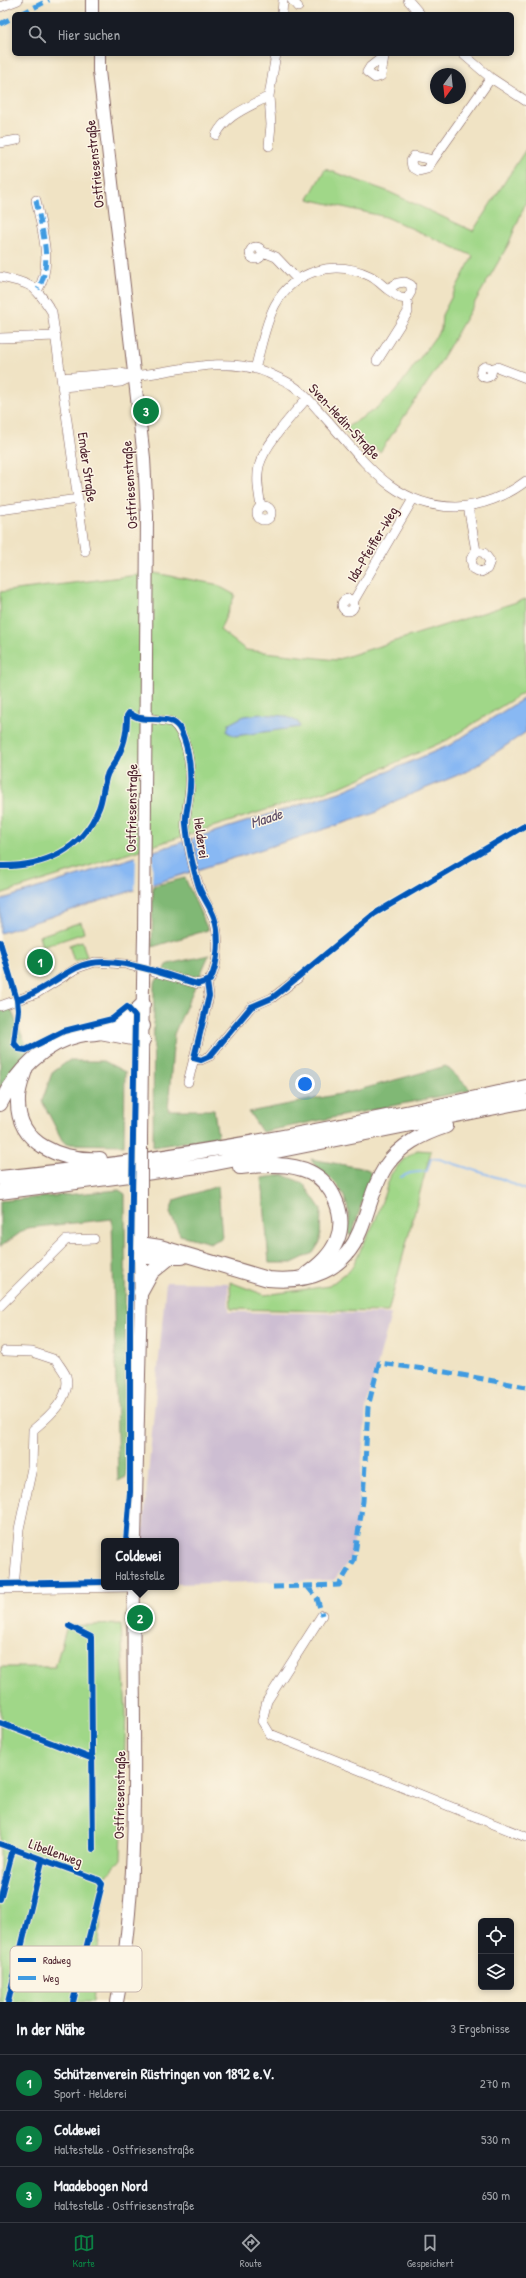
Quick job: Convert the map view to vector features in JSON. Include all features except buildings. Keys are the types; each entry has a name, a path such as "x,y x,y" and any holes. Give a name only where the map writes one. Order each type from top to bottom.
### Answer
{"highway":[{"path":"119,1026 143,1004"},
{"path":"0,1104 14,1079 52,1045 80,1035 100,1032 119,1026 143,1026"},
{"path":"100,1032 143,1040"},
{"path":"26,1067 19,1089 19,1111 28,1133 43,1148 53,1153 75,1158 99,1159 160,1151 178,1155"},
{"path":"0,1178 178,1155 439,1106 526,1087"},
{"path":"0,1192 206,1165 526,1101"},
{"path":"141,1251 160,1247 268,1279 281,1280 312,1278 326,1271 347,1254 360,1231 376,1185 394,1155 414,1139 430,1131 471,1120 487,1110"},
{"path":"206,1165 220,1168 269,1164 294,1167 310,1172 329,1190 336,1202 340,1214 338,1240 326,1258 301,1278"},
{"path":"141,1251 169,1258 190,1256"},
{"path":"141,1292 152,1272 169,1258"}],"main road":[{"name":"Ostfriesenstraße","path":"98,56 144,458 147,516 141,1292 135,1538"},
{"name":"Ostfriesenstraße","path":"125,1946 130,1913 133,1859 134,1590"},
{"name":"Ostfriesenstraße","path":"117,2002 118,1992"}],"street":[{"path":"0,2 4,0"},
{"path":"0,7 18,0"},
{"path":"282,12 283,0"},
{"path":"408,0 418,12"},
{"path":"269,146 271,119 269,96 276,56"},
{"path":"465,56 491,78 526,101"},
{"path":"433,160 491,78"},
{"path":"216,136 222,124 234,114 269,96"},
{"path":"0,143 17,140"},
{"path":"0,277 26,282 38,289 44,279 47,266 36,200"},
{"path":"261,251 276,257 297,279"},
{"path":"255,369 276,304 297,279 315,271 336,268 354,270 371,277 400,298 407,299"},
{"path":"377,361 408,312 407,299 411,292 411,285 405,282 398,283 387,289"},
{"name":"Emder Straße","path":"38,289 52,312 85,551"},
{"path":"0,338 56,336"},
{"name":"Sven-Hedin-Straße","path":"134,376 222,364 255,369 292,385 307,398 378,477 399,492 413,499 429,504 468,506 502,496 526,481"},
{"path":"490,369 497,367 526,378"},
{"path":"62,383 120,374 134,376"},
{"path":"261,507 257,484 259,466 276,435 307,398"},
{"path":"0,510 78,499"},
{"name":"Ida-Pfeiffer-Weg","path":"353,602 413,499"},
{"path":"468,506 476,551"},
{"name":"Helderei","path":"146,718 172,722 181,731 190,784 186,814 187,832 196,879 214,917 217,934 213,975 207,982 209,996 188,1082"},
{"path":"0,1006 38,993 77,968 95,962 125,964 198,984 207,982"},
{"path":"194,1058 201,1060 210,1056 251,1007 272,998 298,978"},
{"path":"0,1306 66,1240 94,1239"},
{"path":"5,1351 32,1352 56,1360 66,1377 64,1395 51,1415 33,1430 32,1468 19,1529 14,1588"},
{"path":"0,1589 101,1587"},
{"path":"322,1615 267,1701 262,1721 270,1734 526,1837"}],"shaded area":[{"path":"166,1282 228,1283 229,1312 391,1314 366,1408 357,1524 351,1558 334,1580 179,1584 179,1538 142,1538"}],"green space":[{"path":"526,149 526,202 508,245 434,373 380,452 373,447 366,455 344,429 374,410 395,392 441,329 442,315 473,256 386,217 308,199 325,169 387,191 473,231"},
{"path":"154,573 215,584 235,595 220,630 246,650 336,660 526,599 526,691 447,740 342,786 0,894 0,592"},
{"path":"185,878 208,930 152,947 153,886"},
{"path":"81,922 84,933 42,947 39,936"},
{"path":"82,941 87,957 74,961 69,945"},
{"path":"209,955 174,1034 168,1110 214,1110 218,1137 153,1147 154,984 168,964"},
{"path":"10,1007 29,1052 14,1068 0,1089 0,1010"},
{"path":"68,1061 104,1061 125,1072 124,1145 66,1144 62,1140 42,1101 52,1073"},
{"path":"446,1066 471,1090 262,1132 249,1112 355,1091"},
{"path":"417,1150 431,1151 388,1312 231,1309 230,1282 265,1295 329,1286 351,1269 376,1219 391,1174 403,1160"},
{"path":"311,1159 367,1169 371,1174 352,1235 348,1234 349,1219 347,1204 341,1190 331,1179 317,1168"},
{"path":"283,1175 303,1183 321,1209 320,1242 313,1253 292,1263 269,1263 262,1178"},
{"path":"218,1186 222,1238 211,1243 180,1235 170,1213 174,1200"},
{"path":"119,1190 125,1194 126,1477 118,1481 112,1219 27,1228 0,1247 0,1201"},
{"path":"121,1624 126,1713 121,1859 105,1878 98,1946 10,1946 10,1992 94,1992 93,2002 0,2002 0,1667 55,1667 67,1626"}],"water":[{"name":"Maade","path":"526,697 526,732 470,770 395,801 375,813 0,933 0,900 340,792 450,745"},
{"path":"261,714 285,716 298,722 300,727 235,736 227,732 229,724 244,716"}],"pier":[{"path":"153,849 152,886 135,892 136,855"}],"waterway":[{"path":"401,1177 410,1173 427,1171 431,1158 439,1159 502,1179 526,1190"}],"marked path":[{"path":"25,12 49,0"},
{"path":"0,24 12,18"},
{"path":"36,200 46,257 43,279 38,289"},
{"path":"273,1587 339,1585 354,1560 363,1501 368,1407 379,1363 440,1371 526,1387"},
{"path":"307,1586 317,1598 322,1615"}],"cycle path":[{"path":"0,866 16,866 46,859 59,854 72,846 82,835 92,823 99,808 108,773 121,751 126,734 127,716 129,713 139,718 169,721 178,726 184,738 190,764 190,789 186,814 189,848 199,887 211,909 216,924 218,948 217,957 210,980 198,984 137,966 121,963 90,963 76,968 40,990 17,1000"},
{"path":"207,982 209,996 194,1058 201,1060 210,1056 251,1007 272,998 374,914 526,825"},
{"path":"0,942 17,1000 18,1010 14,1043 19,1049 26,1050 64,1031 112,1019 127,1007 135,1016 130,1316 130,1492 126,1538"},
{"path":"0,1584 101,1582"},
{"path":"69,1626 91,1637 93,1849"},
{"path":"0,1723 93,1759"},
{"name":"Libellenweg","path":"0,1844 99,1880 102,1884 87,1946"},
{"path":"0,1899 13,1849"},
{"name":"Libellenweg","path":"22,1946 42,1861"},
{"name":"Libellenweg","path":"8,2002 10,1992"},
{"name":"Libellenweg","path":"73,2002 75,1992"}],"place":[{"name":"Maadebogen Nord","path":"146,411"},
{"name":"Schützenverein Rüstringen von 1892 e.V.","path":"40,962"},
{"name":"Coldewei","path":"140,1618"}]}
